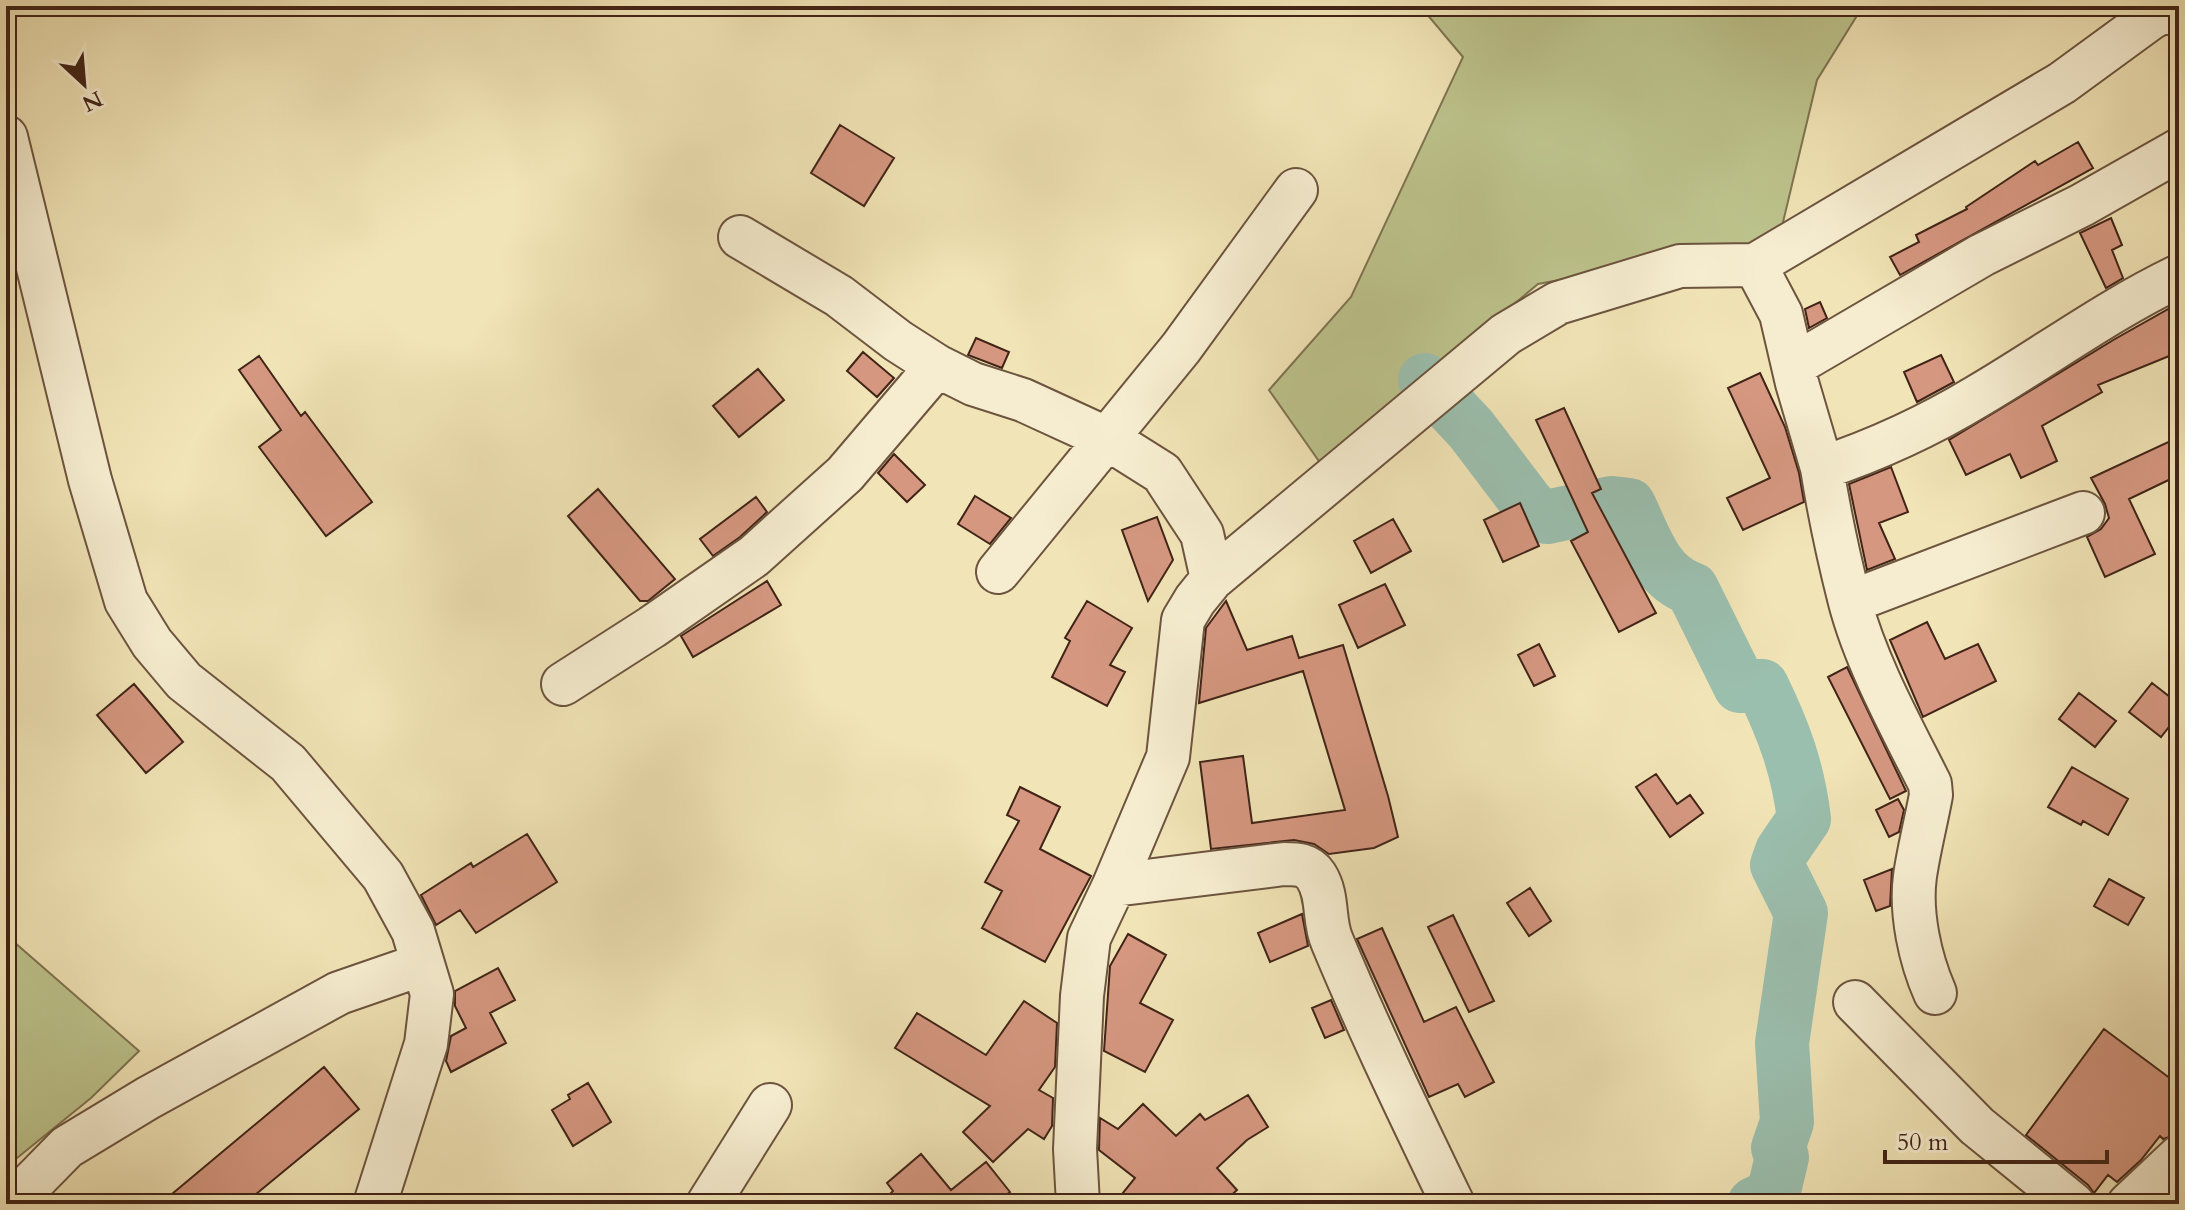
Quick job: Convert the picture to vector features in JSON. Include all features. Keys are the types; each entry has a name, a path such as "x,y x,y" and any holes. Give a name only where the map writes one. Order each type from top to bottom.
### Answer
{"street":[{"path":"1078,1204 1075,1149 1089,938 1168,757 1183,620 1212,579 1506,334 1558,303 1680,266 1755,265 2062,83 2151,18 2162,12 2179,14"},
{"path":"6,137 90,480 126,601 152,643 184,681 288,763 383,876 413,931 432,994 426,1044 375,1204"},
{"path":"1794,365 1982,255 2082,205 2179,150"},
{"path":"998,572 1181,348 1296,190"},
{"path":"740,237 839,296 937,366 973,384 1023,400 1108,439 1162,473 1202,534 1212,579"},
{"path":"1755,265 1781,314 1822,468 1850,602 1895,715 1930,784 1931,795 1914,879 1915,912 1926,973 1935,993"},
{"path":"1822,468 1880,446 1977,397 2092,322 2179,276"},
{"path":"563,684 754,556 845,474 937,366"},
{"path":"1850,602 2083,513"},
{"path":"1114,885 1284,864 1300,864 1309,869 1317,878 1327,909 1330,936 1384,1060 1453,1204"},
{"path":"11,1204 67,1147 148,1098 339,993 423,964"},
{"path":"1855,1002 1977,1126 2073,1204"},
{"path":"708,1204 770,1105"},
{"path":"2129,1204 2179,1157"}],"green space":[{"path":"1420,6 1863,6 1817,80 1779,239 1538,284 1321,464 1269,390 1351,297 1463,57"},
{"path":"6,935 139,1051 91,1098 6,1167"}],"building":[{"path":"840,125 894,158 864,206 811,173"},
{"path":"2078,142 2093,168 1900,275 1890,257 1919,242 1916,235 1967,209 2035,161 2038,165"},
{"path":"2111,218 2122,245 2112,250 2123,278 2106,288 2080,233"},
{"path":"1820,302 1827,318 1809,328 1805,309"},
{"path":"2179,303 2179,352 2098,385 2102,392 2042,426 2057,461 2021,478 2010,454 1966,475 1949,440"},
{"path":"976,338 1009,352 1002,368 968,355"},
{"path":"863,352 894,378 877,397 847,371"},
{"path":"1941,355 1954,382 1917,402 1904,372"},
{"path":"259,356 301,416 305,412 372,502 326,536 259,447 281,430 239,370"},
{"path":"758,369 784,400 739,437 713,406"},
{"path":"1760,373 1785,427 1804,502 1743,530 1727,498 1770,478 1728,388"},
{"path":"1564,408 1601,489 1592,493 1656,613 1619,632 1571,541 1588,532 1536,420"},
{"path":"2179,437 2179,475 2129,499 2155,554 2105,577 2087,537 2101,529 2109,518 2091,478"},
{"path":"894,454 925,485 907,502 878,473"},
{"path":"1891,467 1908,512 1879,523 1895,559 1867,570 1849,484"},
{"path":"598,489 675,579 648,601 640,601 568,516"},
{"path":"975,496 1011,518 990,544 958,524"},
{"path":"756,497 767,512 713,556 700,539"},
{"path":"1520,503 1539,546 1503,562 1484,520"},
{"path":"1157,517 1173,560 1148,601 1122,530"},
{"path":"1393,519 1411,551 1371,573 1354,541"},
{"path":"767,581 781,605 693,657 681,636"},
{"path":"1385,584 1405,625 1358,648 1339,605"},
{"path":"1087,601 1132,628 1110,665 1125,672 1107,706 1052,677 1070,641 1065,638"},
{"path":"1226,601 1247,650 1292,636 1299,658 1343,645 1398,837 1374,848 1329,854 1314,844 1294,840 1211,849 1200,762 1243,756 1252,823 1345,810 1303,671 1199,703 1206,628"},
{"path":"1927,622 1945,659 1978,644 1996,681 1923,717 1890,640"},
{"path":"1539,644 1555,676 1534,686 1518,655"},
{"path":"1847,667 1906,791 1890,799 1828,677"},
{"path":"2152,683 2179,704 2179,714 2161,737 2129,712"},
{"path":"134,684 183,742 146,773 97,715"},
{"path":"2079,693 2116,721 2095,747 2059,719"},
{"path":"2072,767 2128,799 2108,835 2048,807"},
{"path":"1656,774 1677,804 1690,795 1703,813 1670,837 1636,787"},
{"path":"1020,787 1060,807 1040,849 1091,876 1045,962 982,928 1002,891 985,882 1019,821 1007,815"},
{"path":"1898,799 1904,810 1899,832 1889,837 1876,810"},
{"path":"527,834 557,882 476,933 460,910 436,925 421,895 471,863 473,867"},
{"path":"1892,869 1890,906 1876,911 1864,880"},
{"path":"2109,879 2144,898 2128,925 2094,906"},
{"path":"1530,888 1551,921 1529,936 1507,903"},
{"path":"1302,914 1308,946 1270,962 1258,933"},
{"path":"1453,915 1494,1001 1469,1012 1428,927"},
{"path":"1382,928 1424,1022 1456,1007 1494,1082 1465,1097 1458,1084 1429,1097 1357,939"},
{"path":"1128,934 1166,955 1140,1003 1173,1020 1145,1072 1104,1051 1110,966"},
{"path":"498,968 515,1000 490,1013 506,1043 451,1072 446,1061 451,1036 466,1028 455,1006 455,991"},
{"path":"1331,1000 1344,1030 1325,1038 1312,1008"},
{"path":"1024,1001 1057,1023 1055,1067 1039,1090 1053,1098 1052,1126 1044,1139 1028,1129 993,1162 963,1132 990,1106 895,1048 917,1013 986,1055"},
{"path":"2104,1029 2179,1085 2179,1134 2163,1139 2160,1136 2141,1160 2117,1182 2108,1175 2094,1193 2026,1135"},
{"path":"324,1067 359,1109 244,1204 160,1204"},
{"path":"588,1083 611,1122 573,1146 552,1110 570,1099 568,1095"},
{"path":"1248,1095 1268,1127 1247,1140 1217,1168 1237,1190 1222,1204 1114,1204 1135,1178 1099,1150 1100,1118 1118,1129 1143,1104 1176,1136 1200,1114 1205,1120"},
{"path":"921,1154 951,1190 986,1162 1010,1192 995,1204 880,1204 893,1191 887,1183"}],"waterway":[{"path":"1425,380 1471,429 1531,508 1547,517 1612,503 1629,505 1660,565 1679,583 1692,589 1740,686 1762,686 1783,735 1794,767 1804,819 1782,851 1777,865 1801,913 1782,1043 1787,1122 1778,1148 1782,1157 1773,1195 1754,1204"}]}
